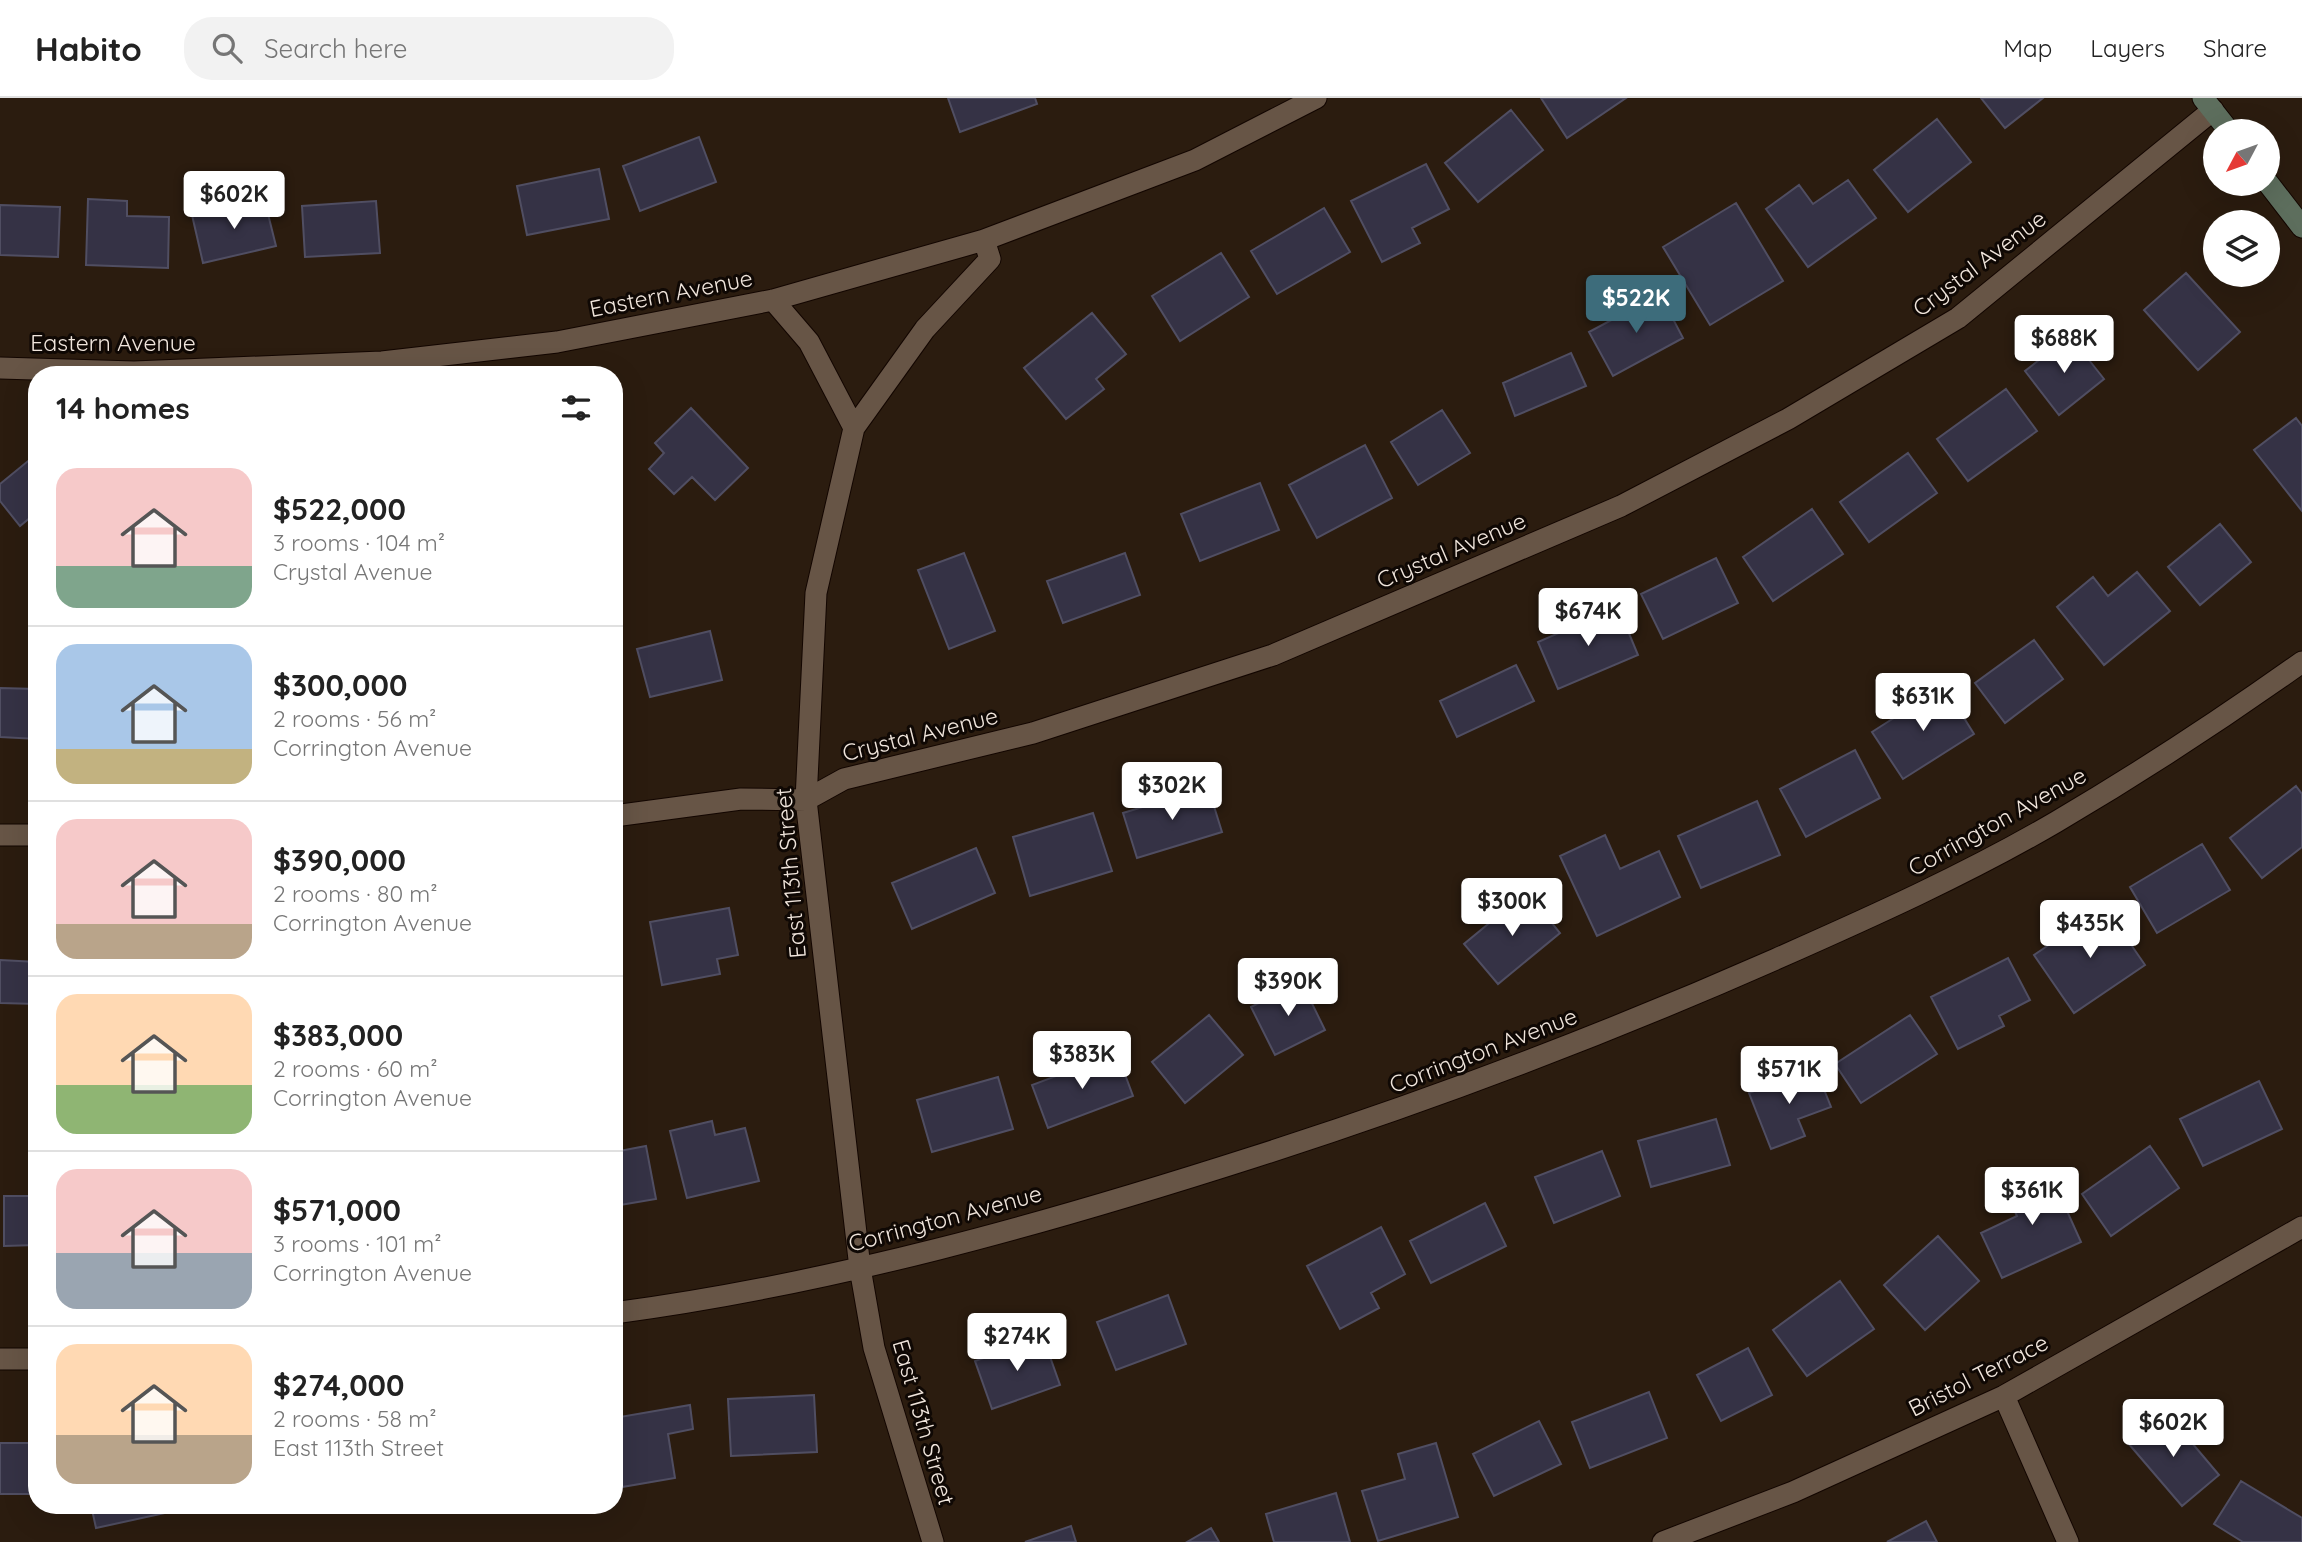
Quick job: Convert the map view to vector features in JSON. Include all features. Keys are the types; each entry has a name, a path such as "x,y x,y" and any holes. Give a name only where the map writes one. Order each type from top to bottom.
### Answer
{"main road":[{"path":"2208,104 2220,119"},
{"path":"2278,196 2302,227"}],"street":[{"name":"Eastern Avenue","path":"283,366 382,362 557,342 773,300 984,240 1195,160 1316,98"},
{"name":"Crystal Avenue","path":"623,815 741,799 806,800 845,779 1033,733 1273,654 1621,506 1788,419 1958,318 2208,104"},
{"name":"East 113th Street","path":"933,1542 874,1348 860,1268 806,800 816,593 854,428 925,329 990,259 984,240"},
{"path":"773,300 809,342 854,428"},
{"name":"Eastern Avenue","path":"0,368 28,369"},
{"name":"Corrington Avenue","path":"623,1312 702,1301 860,1268 1129,1197 1339,1130 1648,1015 1889,909 2053,824 2209,728 2302,662"},
{"path":"0,835 28,835"},
{"name":"Bristol Terrace","path":"1663,1542 1793,1492 2004,1396 2302,1227"},
{"path":"0,1359 28,1359"},
{"path":"2004,1396 2068,1542"}],"building":[{"path":"948,98 1035,98 1037,104 960,132"},
{"path":"1541,98 1626,98 1567,138"},
{"path":"1981,98 2043,98 2005,128"},
{"path":"1511,110 1543,150 1478,202 1445,163"},
{"path":"1937,119 1971,162 1908,212 1874,170"},
{"path":"699,137 716,182 640,211 623,166"},
{"path":"1426,164 1449,209 1412,228 1420,243 1382,262 1351,201"},
{"path":"599,169 609,219 527,235 517,186"},
{"path":"1848,180 1876,218 1808,267 1766,209 1799,185 1813,204"},
{"path":"264,198 276,246 203,263 192,215"},
{"path":"88,199 127,201 127,216 169,217 168,268 86,265"},
{"path":"376,201 380,253 305,257 302,206"},
{"path":"1736,203 1783,281 1710,325 1663,247"},
{"path":"0,205 60,207 58,257 0,255"},
{"path":"1324,208 1350,252 1277,294 1251,251"},
{"path":"1221,253 1249,297 1180,341 1152,296"},
{"path":"2186,273 2240,332 2198,370 2144,310"},
{"path":"1660,294 1683,338 1613,376 1589,332"},
{"path":"1092,313 1126,354 1096,379 1104,389 1066,419 1024,368"},
{"path":"2070,336 2104,379 2059,415 2025,371"},
{"path":"1571,353 1586,386 1515,416 1503,383"},
{"path":"2006,389 2037,431 1968,481 1937,439"},
{"path":"691,408 748,468 715,500 692,477 674,494 649,469 664,453 655,443"},
{"path":"1442,410 1470,453 1418,485 1391,442"},
{"path":"2296,418 2302,426 2302,511 2254,450"},
{"path":"1365,445 1392,498 1317,538 1289,485"},
{"path":"1908,453 1937,493 1869,542 1840,502"},
{"path":"28,461 28,519 20,526 0,501 0,484"},
{"path":"1260,483 1279,530 1200,561 1181,514"},
{"path":"1812,509 1843,554 1773,601 1743,557"},
{"path":"2220,524 2251,562 2200,605 2168,567"},
{"path":"964,553 995,631 949,649 918,570"},
{"path":"1125,553 1140,595 1063,623 1047,581"},
{"path":"1716,558 1738,603 1663,639 1641,594"},
{"path":"2137,572 2170,611 2104,665 2057,607 2093,577 2108,596"},
{"path":"1618,607 1638,655 1558,689 1538,642"},
{"path":"710,631 722,680 650,697 637,649"},
{"path":"2034,640 2063,679 2005,723 1975,683"},
{"path":"1516,665 1534,701 1457,737 1440,701"},
{"path":"1944,686 1974,734 1903,779 1872,732"},
{"path":"0,688 28,689 28,739 0,737"},
{"path":"1855,750 1880,798 1806,837 1780,789"},
{"path":"2296,786 2302,794 2302,847 2262,878 2230,838"},
{"path":"1208,787 1222,832 1137,858 1123,813"},
{"path":"1757,801 1780,855 1701,888 1678,836"},
{"path":"1093,813 1112,871 1030,896 1013,837"},
{"path":"1605,835 1620,869 1659,851 1680,897 1597,936 1560,856"},
{"path":"2202,844 2230,890 2157,933 2130,887"},
{"path":"976,848 995,893 912,929 892,883"},
{"path":"1527,892 1560,933 1498,984 1464,944"},
{"path":"2105,907 2145,965 2074,1013 2034,955"},
{"path":"729,908 738,955 717,959 720,974 662,985 650,922"},
{"path":"2008,958 2030,1000 1999,1016 2004,1026 1958,1049 1931,997"},
{"path":"0,960 28,962 28,1004 0,1003"},
{"path":"1301,981 1325,1030 1275,1055 1251,1007"},
{"path":"1209,1015 1243,1055 1185,1103 1152,1062"},
{"path":"1910,1015 1937,1054 1861,1103 1835,1064"},
{"path":"1117,1053 1133,1096 1048,1128 1032,1085"},
{"path":"1815,1067 1831,1107 1798,1119 1805,1136 1771,1149 1749,1093"},
{"path":"998,1077 1013,1129 932,1152 917,1100"},
{"path":"2259,1081 2282,1129 2203,1166 2180,1119"},
{"path":"1716,1119 1730,1165 1651,1187 1638,1141"},
{"path":"712,1121 715,1135 745,1128 759,1181 687,1198 670,1131"},
{"path":"646,1146 656,1199 623,1204 623,1150"},
{"path":"2150,1146 2179,1188 2111,1236 2082,1194"},
{"path":"1602,1151 1620,1196 1554,1223 1535,1177"},
{"path":"2049,1171 2081,1242 2002,1278 1981,1233 2017,1216 2006,1191"},
{"path":"4,1196 28,1196 28,1245 4,1246"},
{"path":"1485,1203 1506,1246 1431,1283 1410,1241"},
{"path":"1381,1227 1405,1274 1371,1293 1379,1308 1340,1329 1307,1266"},
{"path":"1938,1236 1979,1281 1925,1330 1884,1285"},
{"path":"1840,1281 1874,1329 1807,1376 1773,1330"},
{"path":"1168,1295 1186,1344 1116,1370 1097,1322"},
{"path":"1043,1337 1060,1385 992,1409 975,1361"},
{"path":"1748,1348 1772,1395 1721,1421 1697,1375"},
{"path":"1649,1392 1667,1438 1590,1468 1572,1422"},
{"path":"814,1395 817,1452 731,1456 728,1399"},
{"path":"690,1405 693,1429 668,1434 675,1478 623,1487 623,1416"},
{"path":"2165,1411 2219,1475 2182,1506 2128,1443"},
{"path":"1539,1421 1561,1464 1494,1496 1473,1454"},
{"path":"0,1443 28,1443 28,1494 0,1494"},
{"path":"1436,1443 1458,1517 1378,1541 1362,1491 1405,1479 1398,1454"},
{"path":"2241,1481 2302,1518 2302,1542 2243,1542 2214,1524"},
{"path":"1336,1493 1350,1542 1274,1542 1266,1514"},
{"path":"93,1514 160,1514 96,1528"},
{"path":"1926,1521 1937,1542 1887,1542"},
{"path":"1071,1526 1076,1542 1025,1542"},
{"path":"1211,1528 1219,1542 1187,1542"}]}
